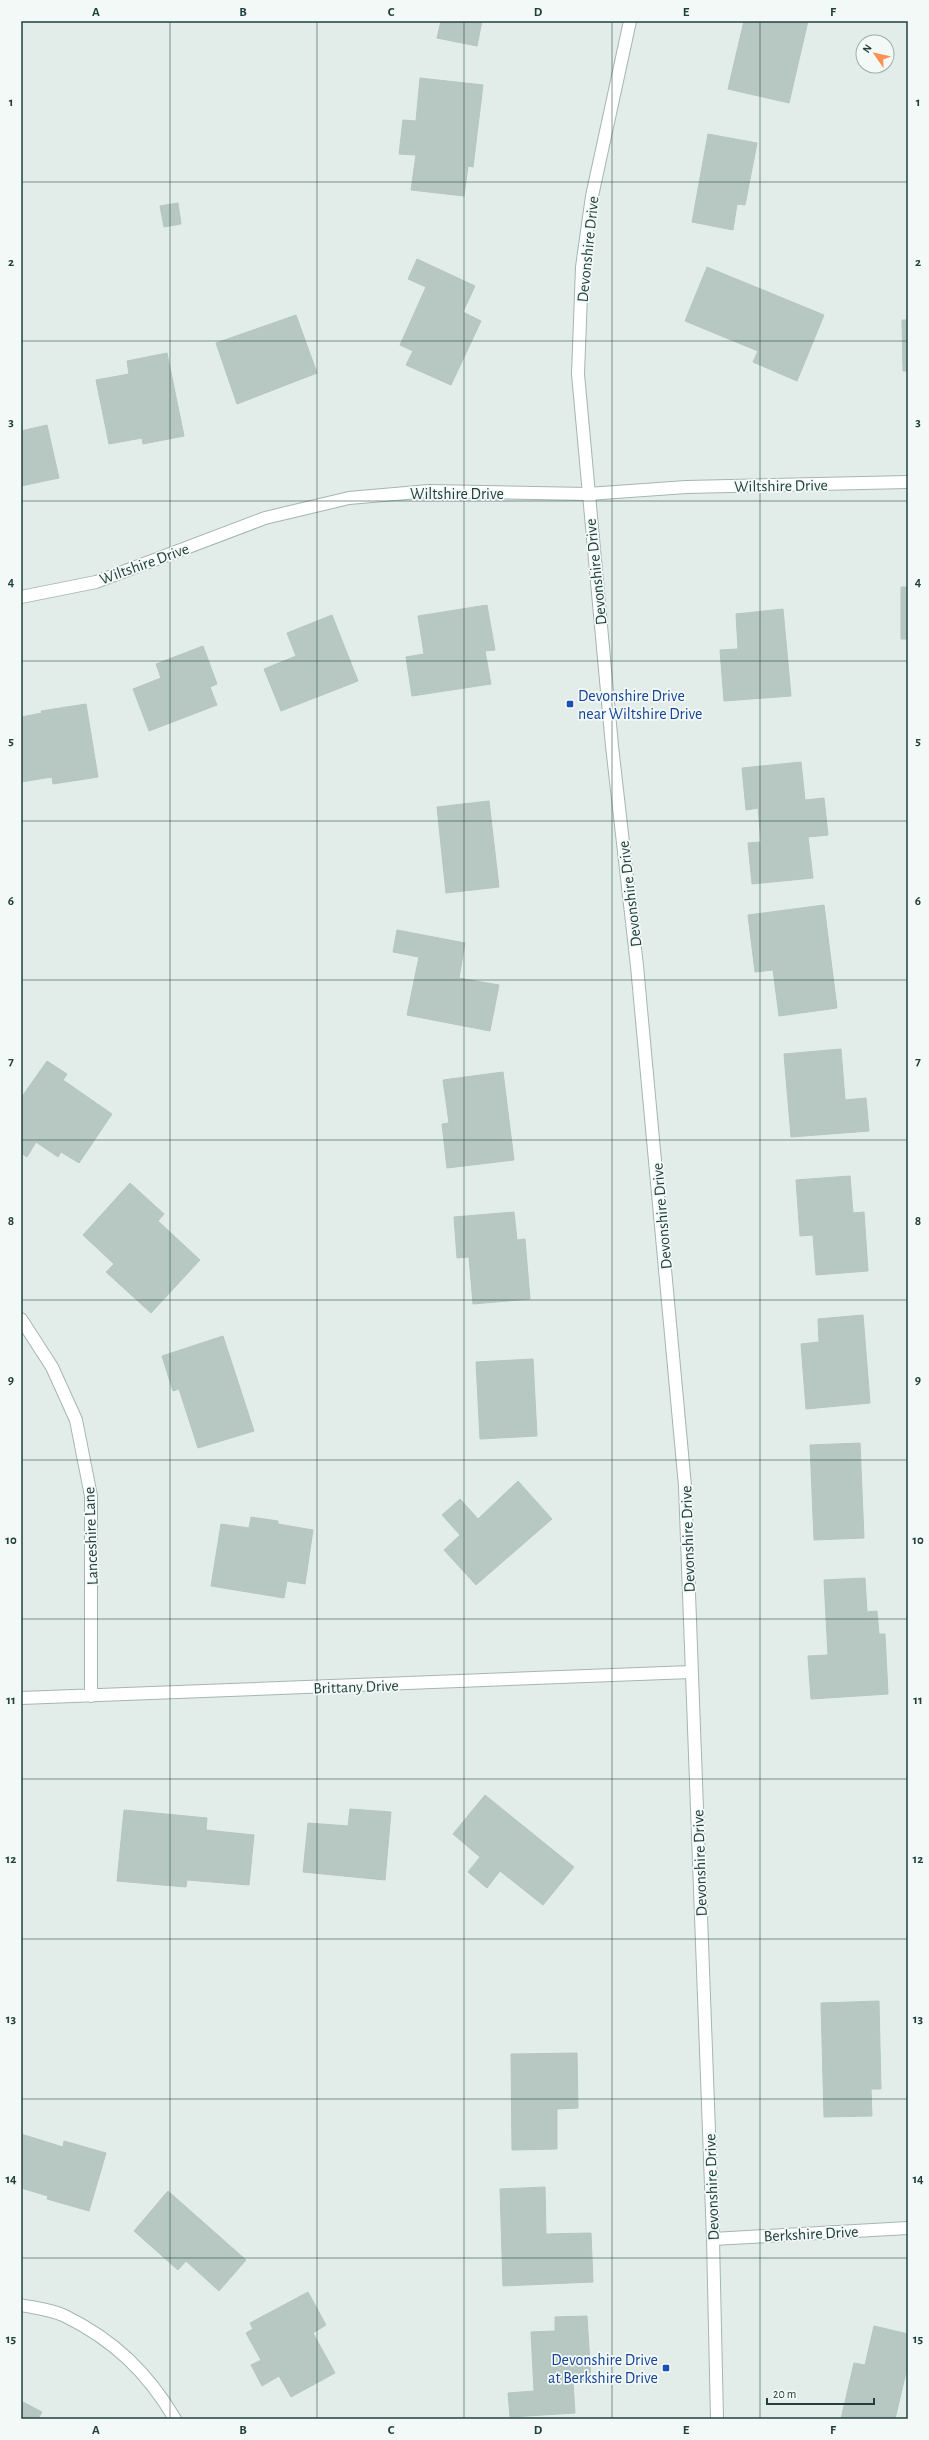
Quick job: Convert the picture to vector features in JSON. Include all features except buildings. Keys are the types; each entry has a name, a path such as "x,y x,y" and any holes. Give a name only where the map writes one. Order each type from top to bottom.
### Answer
{"street":[{"name":"Devonshire Drive","path":"630,21 592,196 582,267 578,374 612,746 637,966 685,1486 713,2238 718,2419"},
{"name":"Wiltshire Drive","path":"21,597 96,582 265,518 349,498 429,491 588,494 686,487 908,482"},
{"name":"Lanceshire Lane","path":"21,1319 52,1367 76,1420 91,1496 91,1696"},
{"name":"Brittany Drive","path":"21,1698 691,1672"},
{"name":"Berkshire Drive","path":"713,2238 908,2228"},
{"path":"21,2305 64,2316 117,2347 159,2391 175,2419"}],"place":[{"name":"Devonshire Drive near Wiltshire Drive","path":"570,704"},
{"name":"Devonshire Drive at Berkshire Drive","path":"666,2368"}]}
